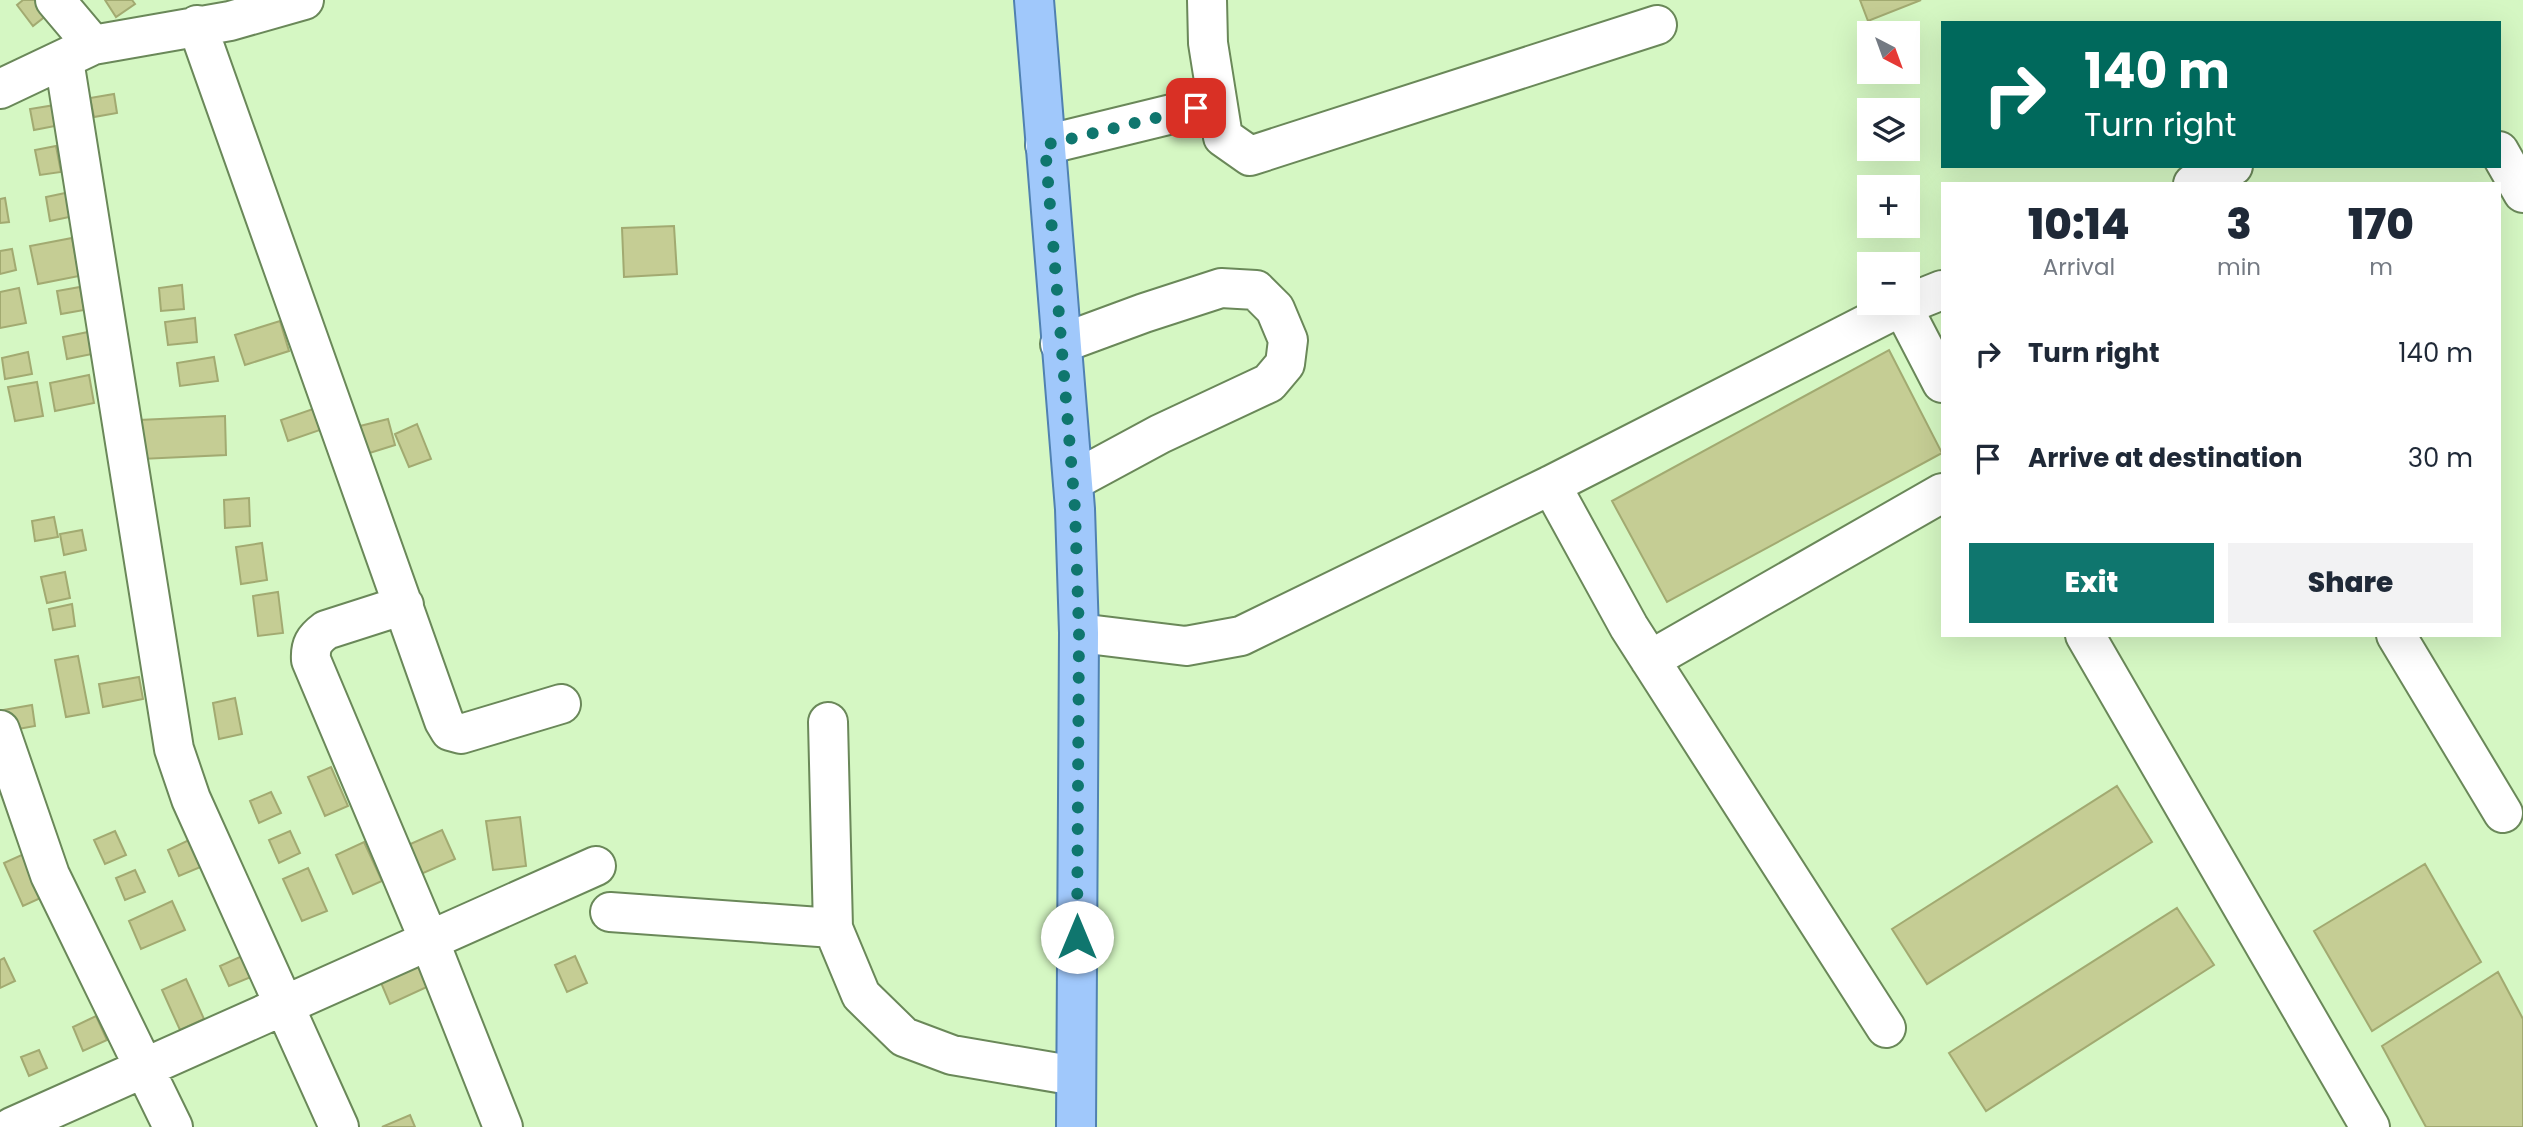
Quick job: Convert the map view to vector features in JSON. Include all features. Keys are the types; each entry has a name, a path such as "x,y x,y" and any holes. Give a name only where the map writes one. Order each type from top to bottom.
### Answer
{"main road":[{"path":"1034,0 1073,481 1079,633 1076,1127"}],"street":[{"path":"55,0 78,53 174,749 191,799 339,1127"},
{"path":"0,89 78,53 213,15 304,0"},
{"path":"1206,0 1208,43 1223,137 1250,156 1657,25"},
{"path":"213,15 444,721 450,731 461,734 561,704"},
{"path":"1045,145 1217,103"},
{"path":"2501,154 2523,193"},
{"path":"2197,182 2229,168"},
{"path":"1060,344 1221,288 1256,290 1275,309 1288,340 1285,364 1269,383 1160,434 1073,481"},
{"path":"1920,299 1941,290"},
{"path":"1079,633 1186,646 1241,636 1551,485 1884,315"},
{"path":"1907,315 1941,381"},
{"path":"1551,485 1650,660 1886,1028"},
{"path":"1650,660 1941,494"},
{"path":"404,605 326,629 310,648 311,660 429,940 503,1127"},
{"path":"2086,637 2370,1127"},
{"path":"2397,637 2503,813"},
{"path":"828,722 833,928 861,995 904,1037 952,1055 1076,1076"},
{"path":"0,730 50,875 173,1127"},
{"path":"12,1127 596,866"},
{"path":"610,912 833,928"},
{"path":"0,1121 3,1127"}],"building":[{"path":"23,0 43,0 52,11 33,26 17,5"},
{"path":"105,0 132,0 135,4 116,17"},
{"path":"1860,0 1921,0 1868,21"},
{"path":"114,94 117,113 94,117 90,98"},
{"path":"55,105 60,125 34,130 30,109"},
{"path":"56,146 61,172 40,175 35,150"},
{"path":"70,192 74,216 50,221 46,197"},
{"path":"5,198 9,222 0,223 0,199"},
{"path":"674,226 677,274 624,277 622,228"},
{"path":"72,238 79,276 38,284 30,246"},
{"path":"12,249 16,270 0,274 0,251"},
{"path":"182,285 184,309 161,311 159,288"},
{"path":"80,287 84,310 61,314 57,291"},
{"path":"19,288 26,323 0,328 0,292"},
{"path":"195,318 197,342 168,345 165,322"},
{"path":"280,321 289,351 245,365 235,335"},
{"path":"88,332 92,354 67,359 63,337"},
{"path":"1889,350 1941,451 1941,454 1667,602 1612,501"},
{"path":"28,352 32,374 5,379 2,358"},
{"path":"214,357 218,381 180,386 177,363"},
{"path":"89,375 94,403 55,411 50,383"},
{"path":"37,382 43,416 15,421 8,387"},
{"path":"313,409 320,430 288,441 281,420"},
{"path":"225,416 226,455 141,459 139,420"},
{"path":"388,419 395,445 360,456 352,428"},
{"path":"417,424 431,459 409,467 395,434"},
{"path":"249,498 250,526 225,528 224,500"},
{"path":"54,517 58,537 35,541 32,521"},
{"path":"82,530 86,550 64,555 60,534"},
{"path":"262,543 267,580 241,584 236,547"},
{"path":"65,572 70,598 47,603 41,577"},
{"path":"278,592 283,633 258,636 253,596"},
{"path":"72,604 75,626 53,630 49,609"},
{"path":"78,656 89,713 66,717 55,660"},
{"path":"139,677 143,699 103,707 99,684"},
{"path":"235,698 242,734 219,739 213,703"},
{"path":"32,705 35,726 7,731 3,710"},
{"path":"331,767 348,806 325,816 308,777"},
{"path":"2117,786 2152,842 1927,984 1892,929"},
{"path":"271,792 281,813 259,823 250,801"},
{"path":"520,817 526,866 493,870 486,821"},
{"path":"442,830 455,859 412,878 399,849"},
{"path":"115,831 126,855 105,864 94,840"},
{"path":"290,831 300,853 279,863 269,840"},
{"path":"191,839 203,866 179,876 168,850"},
{"path":"364,842 382,881 353,894 336,855"},
{"path":"26,853 45,896 23,906 4,863"},
{"path":"2425,864 2481,962 2372,1031 2314,931"},
{"path":"308,868 327,911 302,921 283,879"},
{"path":"135,870 145,892 125,900 116,878"},
{"path":"172,901 185,930 141,949 129,921"},
{"path":"2177,908 2214,965 1986,1111 1949,1053"},
{"path":"242,956 251,977 229,986 220,966"},
{"path":"575,956 587,983 567,992 555,965"},
{"path":"4,958 15,981 0,988 0,960"},
{"path":"418,962 429,986 390,1004 379,978"},
{"path":"2498,972 2523,1019 2523,1127 2426,1127 2382,1046"},
{"path":"186,979 204,1019 180,1030 162,990"},
{"path":"96,1016 107,1040 83,1051 73,1027"},
{"path":"39,1050 47,1068 29,1076 21,1057"},
{"path":"410,1115 415,1127 382,1127"}],"route":[{"path":"1077,937 1079,633 1075,509 1045,145 1196,108"}]}
